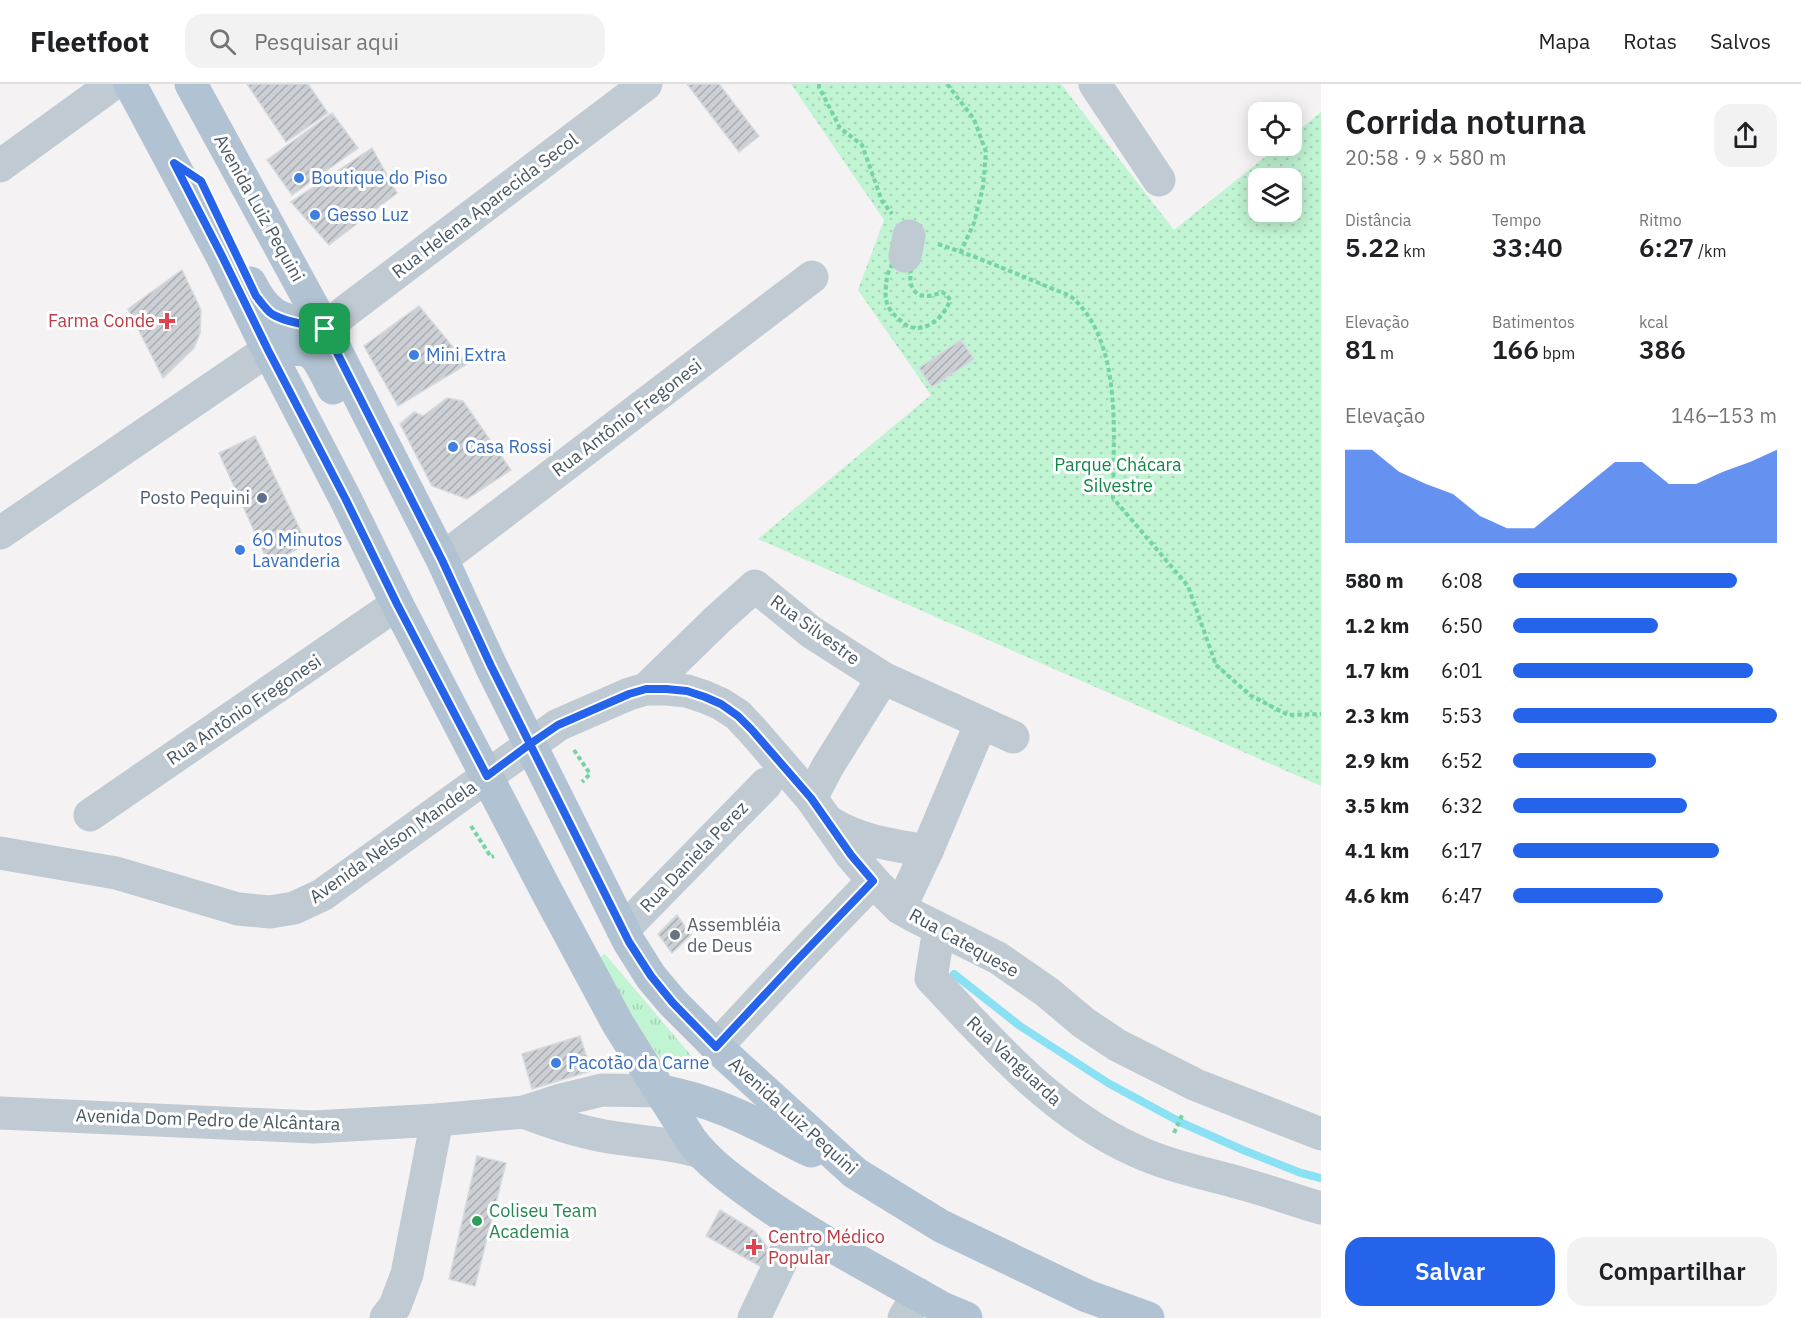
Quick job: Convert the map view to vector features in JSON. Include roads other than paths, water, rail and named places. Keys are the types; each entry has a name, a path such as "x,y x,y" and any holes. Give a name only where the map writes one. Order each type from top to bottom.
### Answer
{"main road":[{"path":"130,84 174,163 397,604 618,1024 700,1152 722,1173 911,1306 966,1318"},
{"name":"Avenida Luiz Pequini","path":"191,84 325,329 442,560 491,666 623,930 651,976 673,1003 753,1083 855,1173 941,1226 1087,1296 1148,1318"},
{"path":"174,163 201,181 256,296 264,306 272,314 285,319 325,329"},
{"path":"268,350 297,349 310,351 317,357 410,536 442,560"},
{"path":"661,1091 687,1096 735,1113 855,1173"}],"street":[{"path":"0,166 113,84"},
{"name":"Rua Helena Aparecida Secol","path":"325,329 646,84"},
{"path":"1095,84 1159,180"},
{"name":"Rua Antônio Fregonesi","path":"442,560 812,277"},
{"path":"0,533 268,350"},
{"name":"Rua Silvestre","path":"646,689 755,586 812,632 883,678 1013,737"},
{"name":"Rua Antônio Fregonesi","path":"90,815 397,604"},
{"path":"883,678 828,766 818,809 843,831 870,841 927,850"},
{"name":"Rua Catequese","path":"530,744 558,725 629,694 646,689 687,691 721,704 752,730 818,809 851,855 900,908 998,958 1117,1045 1196,1085 1321,1134"},
{"path":"900,908 981,723"},
{"name":"Avenida Nelson Mandela","path":"0,853 116,873 238,909 270,912 294,908 322,895 530,744"},
{"name":"Rua Daniela Perez","path":"623,930 766,784"},
{"path":"716,1047 873,881"},
{"name":"Rua Vanguarda","path":"939,929 931,978 1002,1055 1040,1091 1125,1146 1162,1162 1321,1208"},
{"name":"Avenida Dom Pedro de Alcântara","path":"0,1113 314,1127 524,1112 602,1090 661,1091"},
{"name":"Avenida Dom Pedro de Alcântara","path":"524,1112 546,1121 603,1136 700,1152"},
{"path":"386,1318 395,1306 407,1274 437,1120"},
{"path":"754,1318 798,1226"}],"waterway":[{"path":"954,974 1020,1026 1108,1083 1182,1123 1301,1173 1321,1178"}],"place":[{"name":"Boutique do Piso","path":"299,178"},
{"name":"Gesso Luz","path":"315,215"},
{"name":"Farma Conde","path":"167,321"},
{"name":"Mini Extra","path":"414,355"},
{"name":"Casa Rossi","path":"453,447"},
{"name":"Posto Pequini","path":"262,498"},
{"name":"60 Minutos Lavanderia","path":"240,550"},
{"name":"Assembléia de Deus","path":"675,935"},
{"name":"Pacotão da Carne","path":"556,1063"},
{"name":"Coliseu Team Academia","path":"477,1221"},
{"name":"Centro Médico Popular","path":"754,1247"}],"park label":[{"name":"Parque Chácara Silvestre","path":"1118,475"}]}
